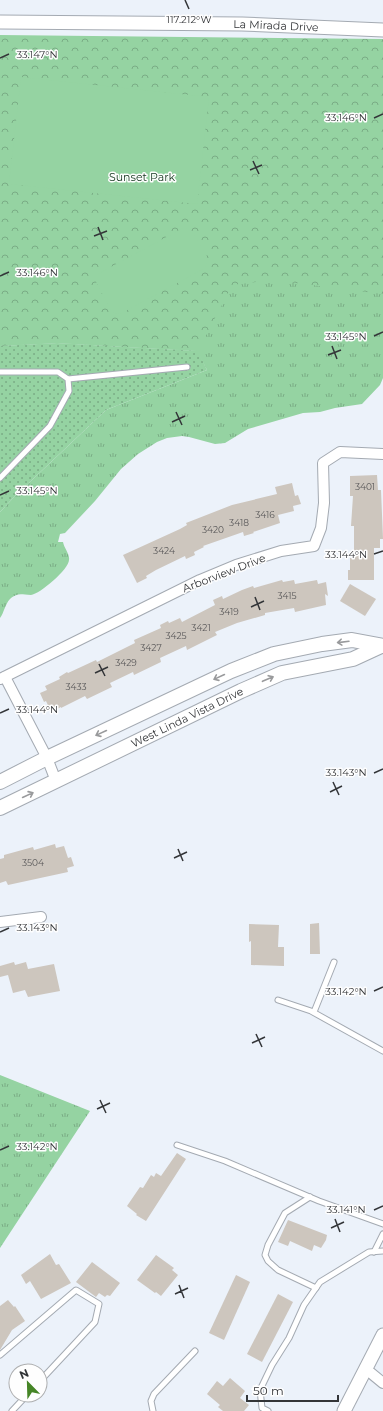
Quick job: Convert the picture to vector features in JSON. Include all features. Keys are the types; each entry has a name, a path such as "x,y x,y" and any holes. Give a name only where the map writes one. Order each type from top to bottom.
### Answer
{"main road":[{"name":"West Linda Vista Drive","path":"0,782 47,758 231,672 274,654 322,644 352,640 382,646"},
{"name":"West Linda Vista Drive","path":"0,808 241,690 282,673 352,659 382,646"}],"street":[{"name":"La Mirada Drive","path":"0,22 242,24 383,30"},
{"name":"Arborview Drive","path":"56,781 47,758 2,678 200,580 281,551 314,546 322,528 324,503 323,463 340,452 383,454"},
{"path":"0,922 41,917"},
{"path":"344,1411 383,1335"},
{"path":"366,1369 383,1382"}],"lane":[{"path":"0,372 58,372 68,380 187,367"},
{"path":"0,478 50,426 68,391 68,380"},
{"path":"314,1012 334,962"},
{"path":"278,1000 314,1012 383,1051"},
{"path":"177,1146 225,1161 310,1197 383,1224"},
{"path":"310,1197 285,1212 268,1245 265,1255 268,1261 278,1270 316,1288"},
{"path":"374,1252 383,1234"},
{"path":"268,1411 262,1408 260,1390 272,1365 289,1338 304,1305 320,1282 369,1252 383,1252"},
{"path":"0,1355 76,1290 99,1304 95,1322 48,1372"},
{"path":"153,1411 151,1401 154,1394 195,1351"},
{"path":"12,1411 20,1403"}],"green space":[{"name":"Sunset Park","path":"0,35 383,39 383,294 272,280 232,285 198,351 57,343 0,346"},
{"path":"21,77 209,97 197,204 9,184"},
{"path":"185,227 192,231 207,256 205,268 122,313 117,314 112,312 96,282 96,275"},
{"path":"383,266 383,378 380,385 362,404 320,412 303,413 248,429 225,443 215,444 182,436 167,438 157,442 138,454 121,469 95,501 65,533 60,534 58,542 63,542 68,553 69,560 68,564 59,575 35,594 22,594 10,599 0,618 0,512 106,410 207,370 197,351 57,343 0,346 210,279"},
{"path":"57,343 198,351 207,370 106,410 0,512 0,346"},
{"path":"0,1075 90,1111 0,1248"}],"building":[{"path":"377,475 378,490 381,490 383,539 380,539 380,548 374,548 374,580 348,580 350,558 354,558 354,526 351,526 353,496 350,496 350,476"},
{"path":"292,483 295,496 298,495 301,504 293,506 294,511 278,515 280,523 244,536 243,532 203,546 204,547 194,552 195,555 186,559 185,556 156,570 146,576 147,578 137,583 123,555 180,529 187,525 186,523 232,505 277,494 275,487"},
{"path":"282,580 283,582 294,580 295,584 317,580 318,584 326,582 328,596 325,594 326,605 295,612 294,608 265,613 265,615 237,623 215,632 217,635 187,650 186,646 160,658 161,662 134,675 133,672 110,683 112,687 87,699 85,696 51,712 46,701 44,702 40,693 47,690 45,686 60,679 59,677 67,672 68,673 96,660 97,662 135,643 134,640 161,628 160,625 168,621 169,623 180,618 182,622 215,605 213,600 222,596 223,599 253,586 254,588"},
{"path":"350,584 376,599 365,616 340,601"},
{"path":"55,844 56,848 64,846 68,858 71,857 74,866 67,868 68,872 8,885 6,881 0,883 0,859 4,858 4,855 33,847 34,850"},
{"path":"319,923 320,954 310,954 310,924"},
{"path":"249,924 279,925 278,947 284,947 284,966 251,965"},
{"path":"14,962 15,965 26,962 28,969 54,964 60,991 28,997 25,990 13,993 8,975 0,977 0,966"},
{"path":"177,1153 186,1159 146,1221 136,1215 137,1214 127,1206 140,1187 143,1188 151,1175 154,1177 156,1173 161,1176"},
{"path":"288,1220 327,1235 321,1248 314,1245 312,1251 290,1241 288,1246 278,1242"},
{"path":"50,1254 56,1265 59,1264 71,1283 41,1299 30,1281 26,1284 21,1275"},
{"path":"156,1255 174,1268 172,1270 178,1275 161,1296 137,1280"},
{"path":"92,1262 120,1283 110,1296 107,1295 105,1297 99,1293 96,1297 76,1282"},
{"path":"236,1275 250,1282 224,1340 209,1333"},
{"path":"278,1294 293,1302 262,1362 247,1354"},
{"path":"8,1300 14,1307 15,1306 25,1321 12,1330 0,1350 0,1306"},
{"path":"230,1378 245,1391 240,1398 249,1405 244,1411 223,1411 218,1407 220,1405 207,1394 217,1381 223,1386"}]}
